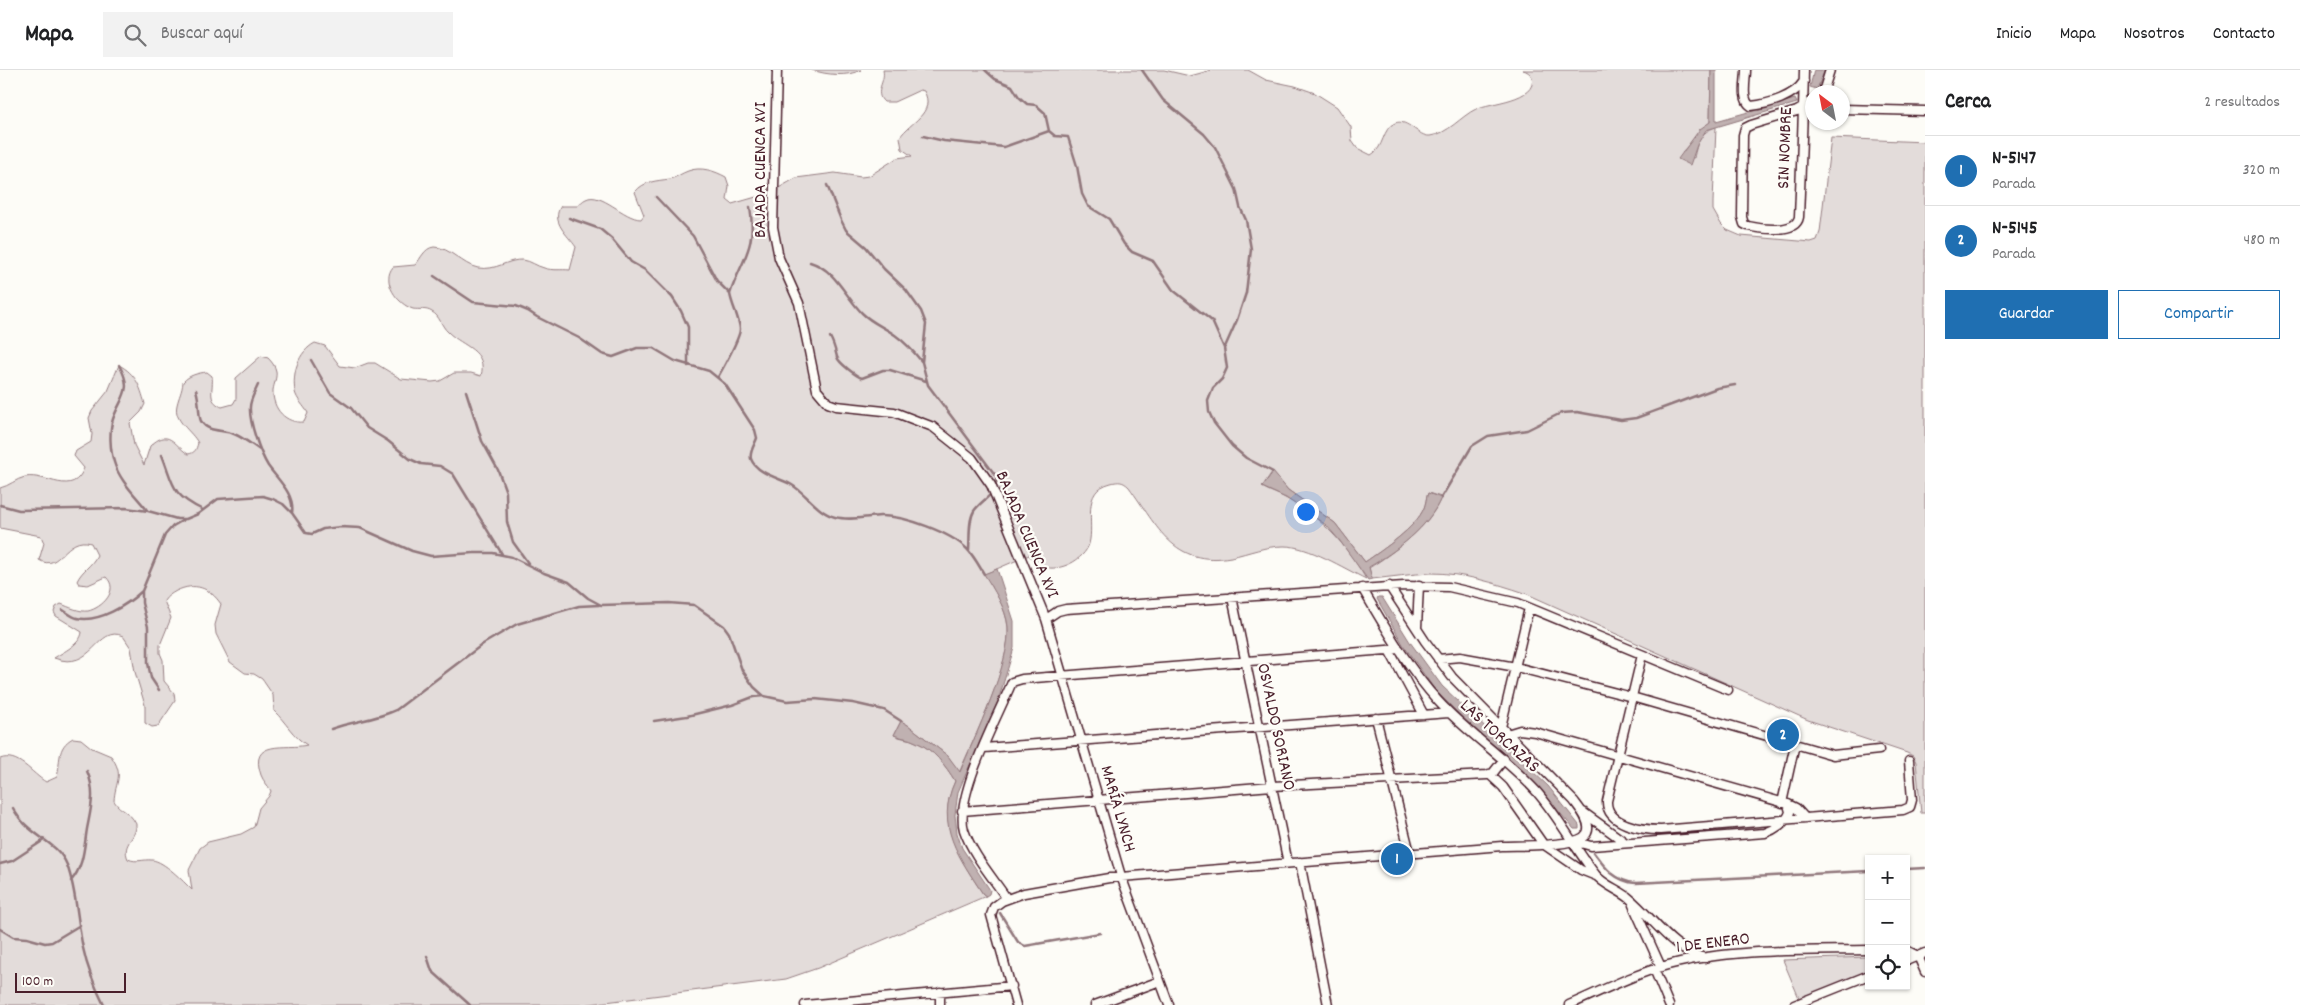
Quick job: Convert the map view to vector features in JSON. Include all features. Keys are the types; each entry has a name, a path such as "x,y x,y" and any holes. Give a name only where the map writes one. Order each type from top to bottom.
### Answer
{"street":[{"name":"BAJADA CUENCA XVI","path":"777,70 774,236 779,258 799,304 818,390 828,403 836,406 894,412 920,421 946,435 972,458 991,484 1046,619"},
{"path":"1746,70 1747,103 1753,106 1784,97 1798,89 1804,82 1809,70"},
{"name":"SIN NOMBRE","path":"1803,108 1745,128 1743,135 1742,216 1744,224 1751,227 1786,228 1795,226 1799,217 1804,82 1804,70"},
{"path":"1825,85 1830,70"},
{"path":"1850,109 1925,111"},
{"path":"1046,619 1058,611 1066,609 1419,585 1465,590 1529,608 1728,690"},
{"path":"1416,628 1419,585"},
{"path":"1016,1005 991,919 994,907 1007,899 1033,890 1121,876 1543,844 1573,841 1582,838 1588,831 1581,811 1563,789 1462,688 1438,659 1389,586"},
{"name":"LAS TORCAZAS","path":"1362,588 1400,649 1428,689 1449,713 1504,759 1546,802 1596,876 1628,897 1678,946 1694,955 1705,958"},
{"name":"OSVALDO SORIANO","path":"1232,597 1288,863"},
{"path":"1501,728 1529,608"},
{"name":"MARÍA LYNCH","path":"1046,619 1121,876 1169,1005"},
{"path":"1007,899 966,836 962,811 965,792 1012,682 1022,679 1400,649"},
{"path":"1389,650 1424,714"},
{"path":"1642,655 1607,806 1614,817 1633,826 1660,830 1906,809 1912,800 1909,761"},
{"path":"1438,659 1460,657 1516,667 1833,755 1879,750"},
{"path":"984,748 1449,713"},
{"path":"1376,718 1410,853"},
{"path":"1507,734 1520,730 1530,731 1785,803 1796,808 1805,818"},
{"path":"1573,841 1591,846 1771,831 1786,820 1790,812 1785,803 1795,744"},
{"path":"962,811 1272,786 1489,774 1493,773 1504,759"},
{"path":"1489,774 1514,802 1543,844 1581,870 1596,876"},
{"path":"1581,811 1626,844"},
{"path":"1300,862 1328,1005"},
{"name":"LAS TORCAZAS","path":"1628,897 1638,915 1670,1005"},
{"name":"1 DE ENERO","path":"1569,1005 1657,968 1705,958 1782,951 1865,950"},
{"path":"1921,955 1925,972"},
{"path":"1794,1005 1806,1003 1865,978"},
{"path":"1094,1005 1160,982"},
{"path":"805,1005 1012,986"},
{"path":"940,992 940,1005"}],"shaded area":[{"path":"812,70 861,70 850,74 837,74"},
{"path":"883,70 1164,70 1190,76 1212,70 1248,70 1266,80 1295,86 1315,93 1337,107 1351,127 1352,141 1357,148 1371,155 1378,148 1388,129 1395,123 1400,122 1409,125 1426,136 1437,135 1476,109 1520,96 1528,91 1532,85 1532,77 1523,70 1711,70 1710,122 1682,152 1694,158 1700,139 1706,132 1716,127 1713,210 1721,224 1727,230 1741,236 1811,242 1817,240 1820,232 1831,138 1925,142 1925,813 1921,813 1916,762 1913,756 1907,753 1808,720 1514,589 1479,579 1443,573 1424,573 1372,579 1369,568 1389,555 1421,528 1441,497 1428,493 1424,508 1414,523 1398,538 1365,562 1335,523 1288,490 1272,472 1262,487 1284,497 1312,515 1341,543 1366,579 1315,554 1294,547 1271,547 1231,557 1211,559 1195,556 1181,550 1169,541 1129,487 1123,483 1116,482 1101,487 1095,493 1092,500 1089,544 1077,560 1064,566 1050,568 1040,565 1029,555 985,574 1005,613 1008,627 1007,642 998,680 959,773 948,756 908,725 901,721 894,735 913,741 928,749 943,764 955,781 948,812 949,826 953,840 966,868 986,896 818,968 786,979 582,1005 0,1005 0,759 7,758 19,761 46,782 57,777 62,750 73,738 81,739 92,748 111,756 118,769 114,801 131,816 136,824 134,834 126,849 128,859 134,861 157,861 173,872 192,890 189,870 200,848 208,842 241,834 254,827 259,808 271,791 261,775 258,763 260,755 272,748 307,745 298,738 274,711 273,695 262,679 254,674 245,673 230,662 216,634 215,625 221,604 212,594 201,588 183,588 171,594 164,601 171,618 160,645 160,653 163,660 164,681 174,693 175,701 158,726 152,727 145,723 145,705 135,672 131,648 123,636 114,634 107,636 78,659 67,661 54,658 75,644 82,632 56,616 54,612 56,607 61,604 81,611 93,609 108,598 111,587 110,582 106,577 88,585 79,584 77,581 97,555 91,543 82,542 75,544 52,562 46,563 39,560 44,543 41,536 0,528 0,488 25,477 66,483 73,482 79,477 84,468 74,456 76,451 91,442 92,434 89,418 92,411 108,391 119,365 130,372 136,381 145,404 141,412 130,423 134,445 144,465 150,446 162,438 170,439 188,454 196,449 198,443 180,421 177,411 185,380 194,375 207,372 212,376 212,398 214,401 222,407 233,404 236,399 236,378 261,356 268,358 276,369 273,397 278,409 286,418 297,422 304,422 308,413 295,392 294,378 300,357 315,343 325,346 340,366 355,368 368,363 375,363 401,379 432,382 440,381 454,373 471,373 481,376 481,360 478,355 448,332 435,314 427,310 413,309 396,297 389,279 393,267 415,265 425,252 434,247 445,250 478,268 491,268 512,261 523,260 547,269 570,270 576,247 559,223 558,212 561,206 577,206 585,200 599,199 627,215 641,219 644,215 635,192 639,188 655,181 670,179 698,169 708,170 726,177 729,186 727,200 732,204 770,193 796,178 835,173 861,177 869,176 897,158 912,156 902,149 900,137 920,117 927,105 924,91 920,90 894,102 884,102 880,94"},
{"path":"1711,70 1716,70 1716,121 1795,99 1797,103 1706,130 1697,145 1690,165 1678,159 1700,129 1710,122"},
{"path":"1814,70 1825,70 1819,85 1810,85"},
{"path":"1273,472 1288,490 1335,523 1365,562 1398,538 1414,523 1424,508 1428,493 1441,498 1420,529 1390,554 1369,567 1372,579 1368,580 1326,525 1286,498 1262,487"},
{"path":"997,569 1014,621 1014,648 998,701 958,792 955,815 957,833 962,848 990,890 986,896 966,867 952,841 947,813 949,797 955,781 943,764 928,749 913,741 894,735 901,721 948,756 960,772 990,700 1004,660 1007,642 1007,620 999,599 984,574"},
{"path":"1382,597 1410,642 1442,686 1548,786 1579,825 1579,829 1574,829 1534,783 1435,690 1404,646 1377,599"},
{"path":"1865,957 1865,973 1799,998 1783,960"}],"waterway":[{"path":"985,70 995,79 1012,86 1019,97 1027,104 1036,105 1045,113 1049,131 1055,136 1068,137 1077,166 1082,194 1088,206 1109,219 1124,244 1132,252 1153,261 1173,290 1212,321 1224,348 1227,368 1222,379 1213,388 1208,401 1209,412 1214,423 1232,446 1246,458 1273,472"},
{"path":"1142,70 1163,100 1204,134 1215,147 1236,189 1240,207 1246,220 1251,249 1246,293 1225,347"},
{"path":"923,136 944,141 1004,147 1049,131"},
{"path":"827,185 846,230 866,247 884,269 906,290 921,311 926,324 922,362 928,385 996,476 997,482 993,491 977,507 972,515 969,550"},
{"path":"656,197 693,236 717,281 730,294"},
{"path":"718,377 731,353 740,329 730,294 750,243 752,233 750,207"},
{"path":"569,218 600,229 612,239 631,262 645,270 672,297 688,327 688,366"},
{"path":"810,262 827,271 862,313 899,338 922,362"},
{"path":"434,276 473,302 516,306 528,311 579,338 602,354 613,357 637,348 653,348 675,361 709,371 725,384 755,430 757,438 751,451 751,459 763,472 792,485 829,515 851,519 890,516 939,531 967,549 984,574"},
{"path":"830,337 838,360 859,377 862,378 883,370 890,370 926,381"},
{"path":"311,360 330,393 351,408 367,428 388,441 410,459 421,464 440,466 453,474 502,554"},
{"path":"119,365 126,381 126,387 113,419 111,435 112,452 116,469 128,488 147,510"},
{"path":"258,385 250,404 253,429 268,466 288,493 291,500 292,513"},
{"path":"1441,498 1472,446 1488,436 1527,430 1561,413 1577,412 1621,420 1636,418 1717,388 1735,385"},
{"path":"196,390 200,419 204,425 211,429 229,432 238,436 261,451"},
{"path":"466,391 482,441 498,470 506,492 507,522 513,542 528,563"},
{"path":"162,455 175,488 184,499 203,510"},
{"path":"0,505 19,510 126,508 148,511 177,519 186,519 198,514 218,499 263,496 283,504 306,533 312,534 323,529 341,527 360,528 412,551 431,556 493,553 512,557 544,573 569,582 588,598 601,605 669,603 694,605 724,626 729,633 742,670 754,687 764,696"},
{"path":"159,690 151,678 148,663 148,627 142,603 142,591 165,535 173,526 185,519"},
{"path":"63,610 77,618 94,618 121,607 142,591"},
{"path":"331,729 396,710 483,644 517,624 579,606 599,605"},
{"path":"654,721 687,716 732,705 753,697 764,696 787,701 815,699 853,703 884,710 901,721"},
{"path":"71,881 81,863 91,807 92,793 87,771"},
{"path":"13,808 26,825 56,849 67,865 73,886 85,955 97,991 104,1005"},
{"path":"0,864 12,861 44,840"},
{"path":"1594,853 1607,869 1617,877 1636,883 1865,871"},
{"path":"1910,869 1925,868"},
{"path":"1000,913 1018,942 1025,946 1100,933"},
{"path":"0,929 13,937 27,938 45,943 52,942 80,925"},
{"path":"427,956 432,971 470,1005"}],"place":[{"name":"N-5145","path":"1783,735"},
{"name":"N-5147","path":"1397,859"}]}
